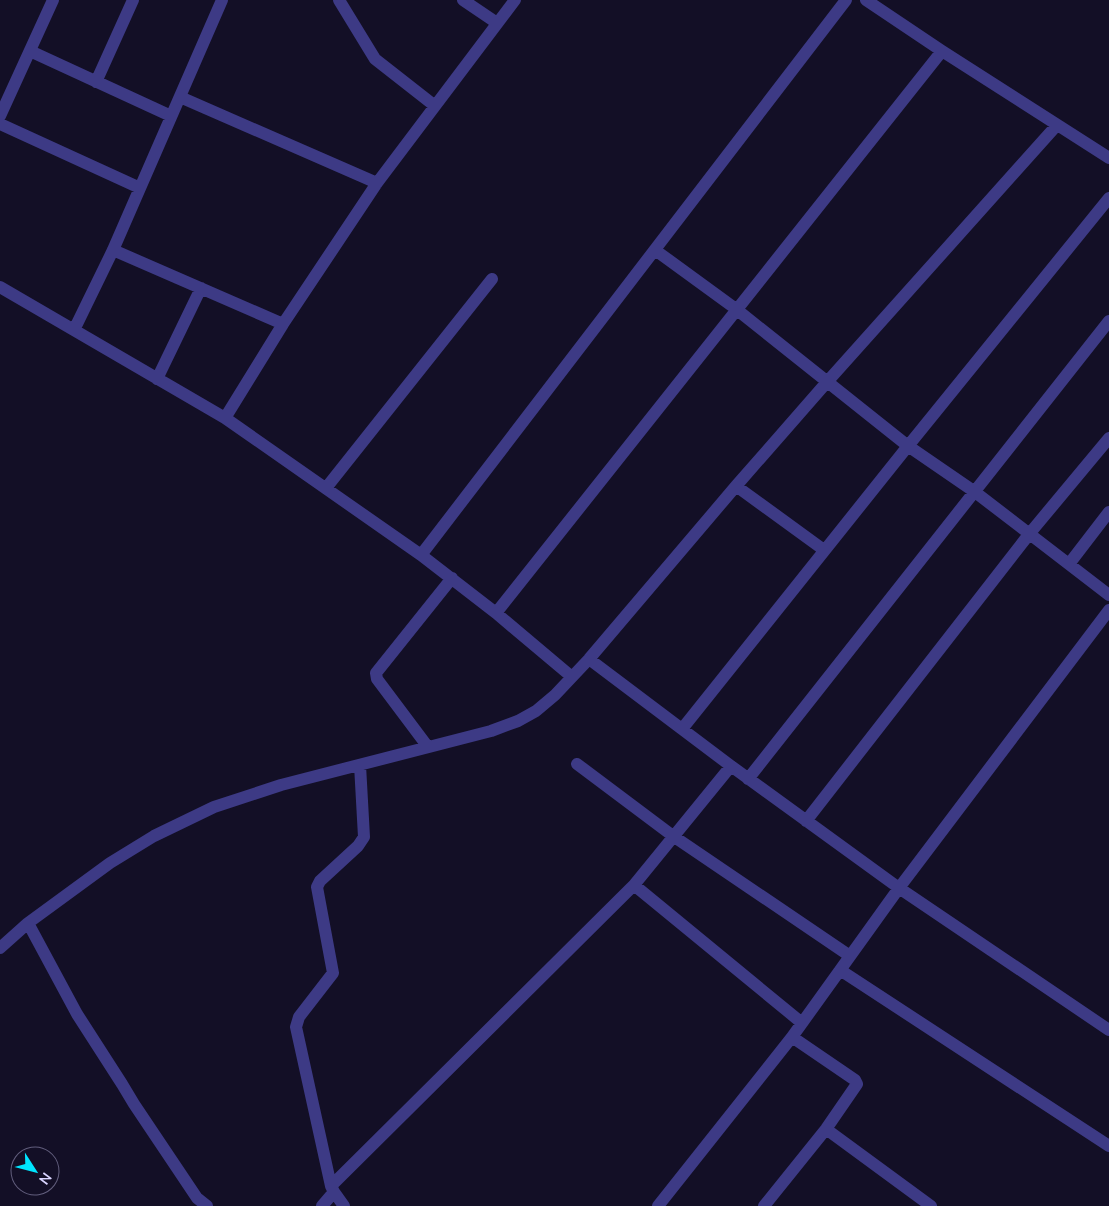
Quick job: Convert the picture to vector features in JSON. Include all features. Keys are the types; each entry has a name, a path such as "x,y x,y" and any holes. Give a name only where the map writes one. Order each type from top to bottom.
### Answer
{"street":[{"path":"0,116 53,0"},
{"path":"96,82 133,0"},
{"path":"74,330 113,250 222,0"},
{"path":"339,0 375,59 435,106"},
{"path":"463,0 497,23"},
{"path":"225,418 283,324 377,184 515,0"},
{"path":"421,555 846,0"},
{"path":"866,0 1109,158"},
{"path":"30,51 171,116"},
{"path":"496,613 942,51"},
{"path":"180,97 377,184"},
{"path":"0,124 140,188"},
{"path":"0,948 28,923 110,863 154,836 214,807 281,786 490,731 518,721 536,711 555,696 589,659 827,382 1057,125"},
{"path":"682,729 824,550 1109,198"},
{"path":"113,250 283,324"},
{"path":"655,250 736,309 908,446 975,492 1109,595"},
{"path":"326,488 492,279"},
{"path":"0,287 225,418 452,578 572,677"},
{"path":"157,379 201,288"},
{"path":"748,779 1109,321"},
{"path":"806,822 1030,533 1109,438"},
{"path":"736,486 824,550"},
{"path":"1069,564 1109,512"},
{"path":"428,747 377,679 376,673 452,578"},
{"path":"658,1206 802,1024 900,888 1109,610"},
{"path":"589,659 806,822 1109,1030"},
{"path":"577,764 673,836 850,956"},
{"path":"344,1206 333,1189 296,1027 299,1017 333,973 317,887 320,880 358,846 364,836 360,765"},
{"path":"322,1206 333,1189 634,885 731,766"},
{"path":"634,885 802,1024"},
{"path":"28,923 77,1014 197,1198 207,1206"},
{"path":"840,970 1109,1146"},
{"path":"764,1206 826,1130 856,1087 857,1082 792,1037"},
{"path":"826,1130 931,1206"}]}
